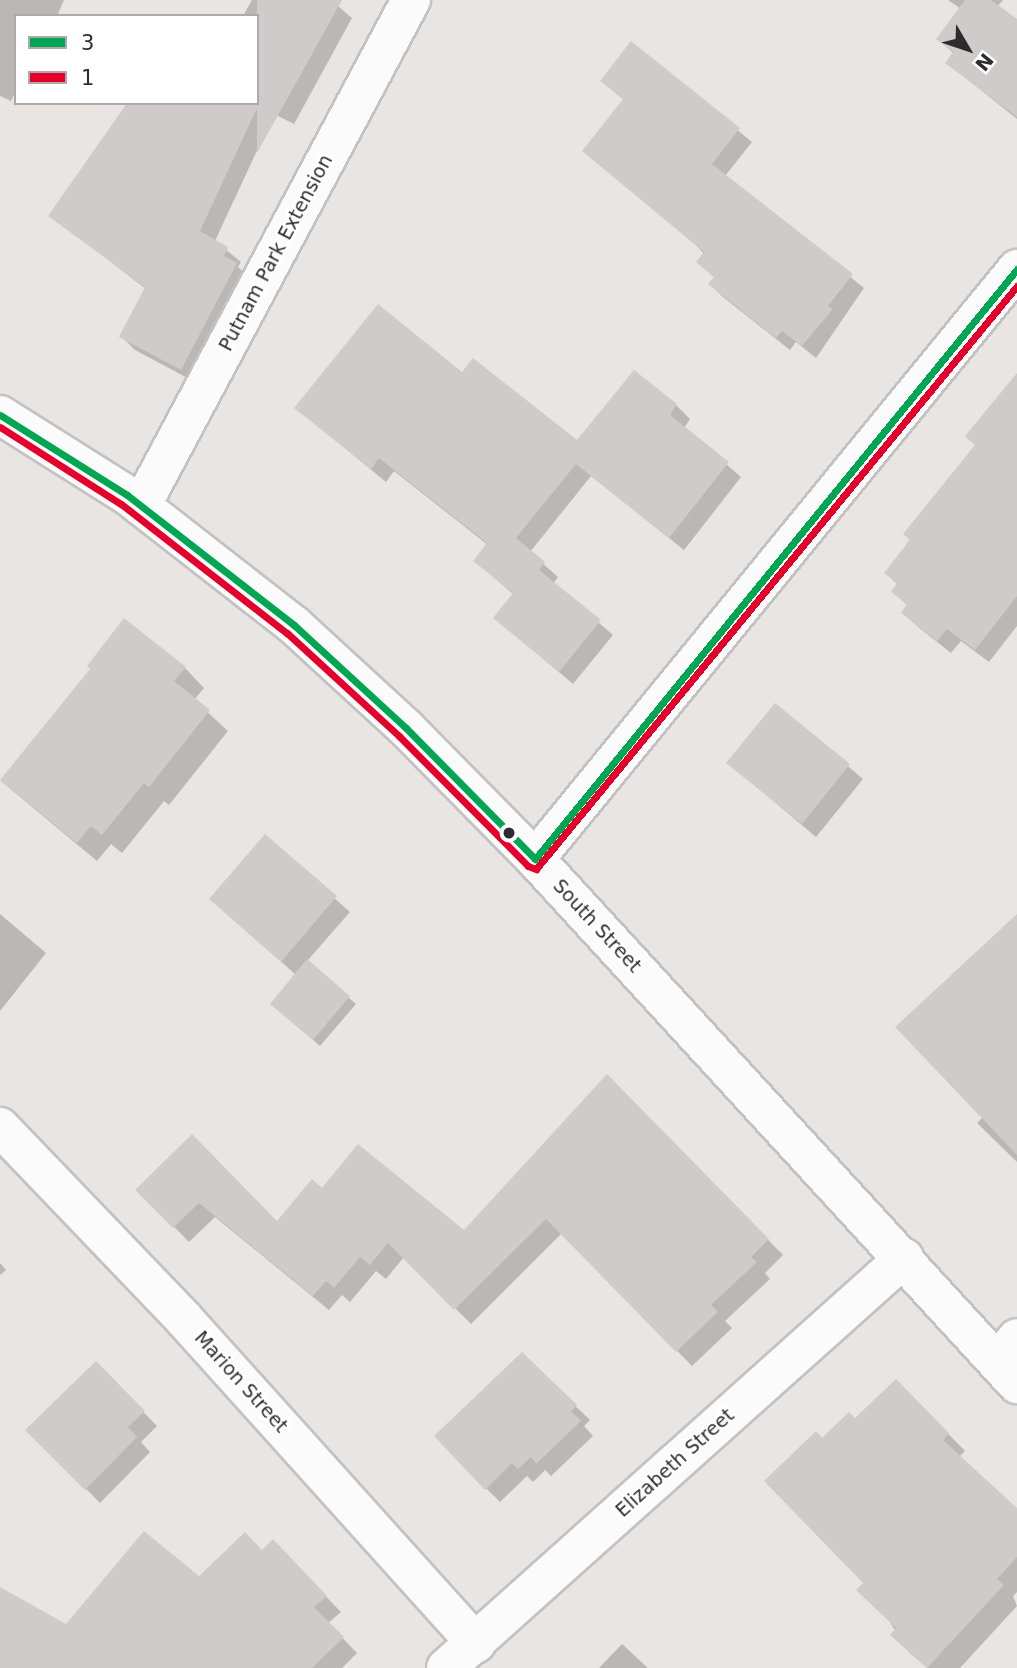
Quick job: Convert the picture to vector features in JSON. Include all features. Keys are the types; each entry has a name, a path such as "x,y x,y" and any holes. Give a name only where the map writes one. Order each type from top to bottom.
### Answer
{"street":[{"name":"Putnam Park Extension","path":"141,506 411,0"},
{"path":"535,859 1017,269"},
{"name":"South Street","path":"0,415 141,506 294,625 406,728 535,859 904,1258 1010,1361"},
{"name":"Marion Street","path":"0,1127 183,1318 476,1643"},
{"name":"Elizabeth Street","path":"446,1668 904,1258"}],"building":[{"path":"257,0 342,0 257,153 257,108 200,231 228,247 224,256 237,263 181,370 119,337 145,287 48,216 126,105 259,105"},
{"path":"965,0 991,0 1017,19 1017,117 945,63 953,52 936,39"},
{"path":"631,41 740,128 712,164 853,274 828,306 833,309 802,346 782,331 776,338 708,284 714,277 696,262 704,252 582,151 623,99 600,81"},
{"path":"378,304 462,372 473,358 577,440 634,370 677,404 670,415 729,462 669,538 576,464 516,538 545,562 539,570 601,620 559,672 493,618 513,593 473,561 487,543 379,458 371,469 294,408"},
{"path":"1017,373 1017,596 975,650 947,629 937,641 901,613 907,604 891,592 897,583 884,573 910,540 903,534 975,445 965,436"},
{"path":"124,618 186,667 174,681 210,710 149,787 144,783 102,835 91,826 77,843 0,780 90,669 87,666"},
{"path":"775,703 850,764 802,824 726,763"},
{"path":"265,834 337,896 281,962 209,899"},
{"path":"1017,914 1017,1155 895,1027"},
{"path":"307,959 350,996 313,1040 270,1004"},
{"path":"607,1074 769,1239 751,1257 757,1262 711,1305 718,1312 676,1352 546,1219 454,1310 388,1243 370,1265 360,1257 334,1288 326,1281 313,1296 199,1203 173,1228 135,1190 192,1134 277,1221 312,1179 322,1188 358,1144 464,1230"},
{"path":"522,1352 577,1405 571,1411 581,1421 536,1464 531,1457 518,1469 512,1463 485,1490 434,1436"},
{"path":"96,1361 145,1411 128,1427 137,1437 85,1490 25,1430"},
{"path":"896,1379 949,1433 943,1440 1017,1508 1017,1557 997,1579 1004,1585 927,1668 890,1635 896,1628 856,1590 863,1583 764,1481 816,1431 822,1438 849,1412 855,1418"},
{"path":"144,1531 199,1576 245,1532 262,1550 273,1539 327,1596 314,1607 344,1637 312,1668 0,1668 0,1587 66,1624"}],"transit line":[{"name":"3","path":"0,415 127,495 294,625 406,728 535,859 1017,269"},
{"name":"1","path":"0,427 121,504 287,633 399,736 528,866 536,869 1017,286"}]}
